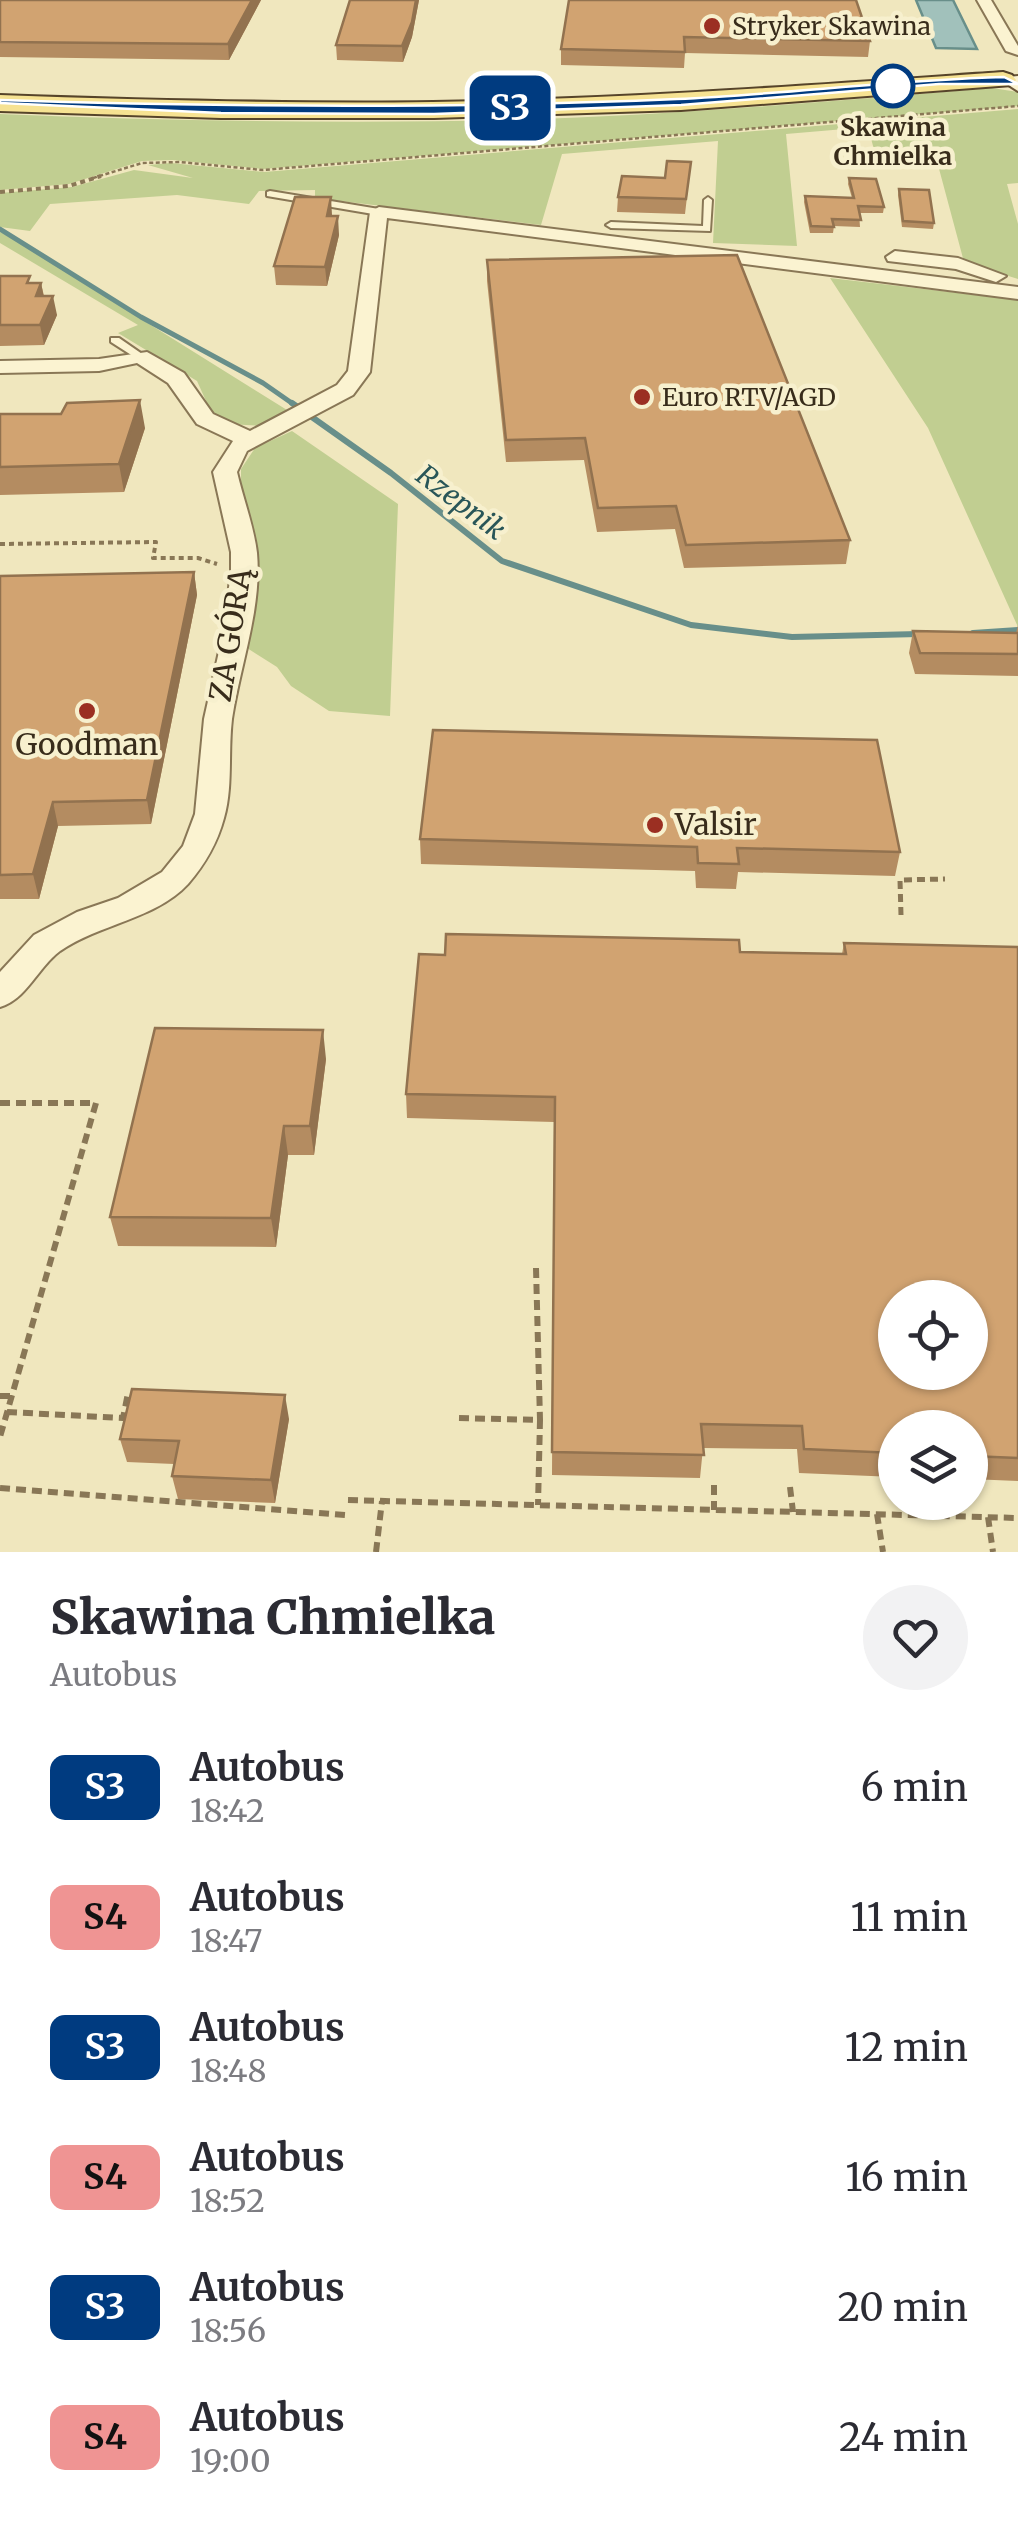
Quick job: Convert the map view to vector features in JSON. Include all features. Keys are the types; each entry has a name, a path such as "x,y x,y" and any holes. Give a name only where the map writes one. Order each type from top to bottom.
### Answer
{"main road":[{"path":"0,102 205,110 434,110 681,102 1011,73"}],"street":[{"path":"984,0 1011,73"},
{"path":"0,367 99,365 140,356 176,378 205,419 250,440 345,390 359,372 379,212 648,231 1018,293"},
{"path":"706,243 958,264 1018,284"},
{"name":"ZA GÓRĄ","path":"0,994 46,944 158,889 172,880 198,849 210,814 218,719 237,629 244,571 244,552 224,472 228,460 250,440"}],"lane":[{"path":"270,194 379,212"},
{"path":"706,243 708,200"},
{"path":"611,226 648,231"},
{"path":"115,340 140,356"}],"path":[{"path":"0,192 70,186 142,163 263,170 1011,73"},
{"path":"0,544 156,542 153,558 198,558 221,566"},
{"path":"902,915 900,880 945,879"},
{"path":"0,1104 96,1103 0,1437"},
{"path":"536,1268 538,1506"},
{"path":"7,1412 124,1418 128,1393"},
{"path":"0,1396 12,1396"},
{"path":"459,1418 540,1420"},
{"path":"714,1485 714,1510"},
{"path":"790,1487 792,1512"},
{"path":"0,1488 345,1514"},
{"path":"348,1500 876,1514 883,1552"},
{"path":"376,1552 382,1501"},
{"path":"993,1552 988,1517 1018,1518"}],"green space":[{"path":"992,88 1018,92 1018,106 263,169 173,160 142,161 69,184 0,190 0,114 258,121 515,120 694,111"},
{"path":"1018,109 1018,183 1007,184 1018,224 1018,279 964,262 938,165 877,161 868,127 786,134 797,246 713,243 718,141 562,154 541,225 315,198 315,190 259,191 249,204 177,195 50,204 30,231 0,227 0,193 72,187 134,170 193,178 148,165 171,163 264,172"},
{"path":"0,232 287,410 264,426 227,424 211,412 197,381 118,333 138,325 0,243"},
{"path":"830,278 1018,300 1018,627 928,428"},
{"path":"292,431 398,504 390,716 329,711 291,686 277,667 247,648 258,557 241,489 241,469 255,448"}],"water":[{"path":"916,0 953,0 977,49 936,48"}],"building":[{"path":"0,0 252,0 228,44 0,42"},
{"path":"350,0 416,0 402,46 336,45"},
{"name":"Stryker Skawina","path":"569,0 856,0 870,41 684,37 685,52 561,49"},
{"path":"667,161 691,162 686,199 618,197 622,176 665,178"},
{"path":"849,178 876,179 884,207 858,206 861,220 832,219 834,227 811,226 805,196 854,198"},
{"path":"899,189 929,190 934,223 903,221"},
{"path":"295,197 331,197 327,216 338,216 325,267 274,266"},
{"name":"Euro RTV/AGD","path":"737,255 850,540 686,545 676,506 598,508 585,438 506,440 487,260"},
{"path":"0,276 30,276 27,283 41,283 36,296 53,296 40,325 0,325"},
{"path":"140,400 119,464 0,467 0,414 61,414 67,403"},
{"name":"Goodman","path":"194,572 147,800 53,802 33,874 0,875 0,576"},
{"path":"913,631 1018,633 1018,654 920,653"},
{"name":"Valsir","path":"433,730 877,740 900,852 737,848 739,864 698,863 697,847 420,839"},
{"path":"446,934 739,940 740,952 846,954 844,943 1018,947 1018,1458 988,1457 988,1410 878,1410 878,1452 804,1449 802,1426 701,1424 704,1455 552,1452 555,1097 406,1094 419,954 445,955"},
{"path":"155,1028 323,1030 310,1126 284,1126 271,1218 110,1217"},
{"path":"132,1389 285,1395 271,1480 172,1476 179,1441 120,1439"}],"waterway":[{"name":"Rzepnik","path":"0,229 141,317 263,383 296,406"},
{"name":"Rzepnik","path":"292,403 391,473 502,561 691,625 792,637 919,634"},
{"name":"Rzepnik","path":"973,633 1018,630"}],"bus line":[{"name":"S3","path":"0,103 221,110 434,110 681,102 939,82 1004,80 1018,84"}],"place":[{"name":"Stryker Skawina","path":"712,26"},
{"name":"Skawina Chmielka","path":"893,86"},
{"name":"Euro RTV/AGD","path":"642,397"},
{"name":"Goodman","path":"87,711"},
{"name":"Valsir","path":"655,825"}]}
